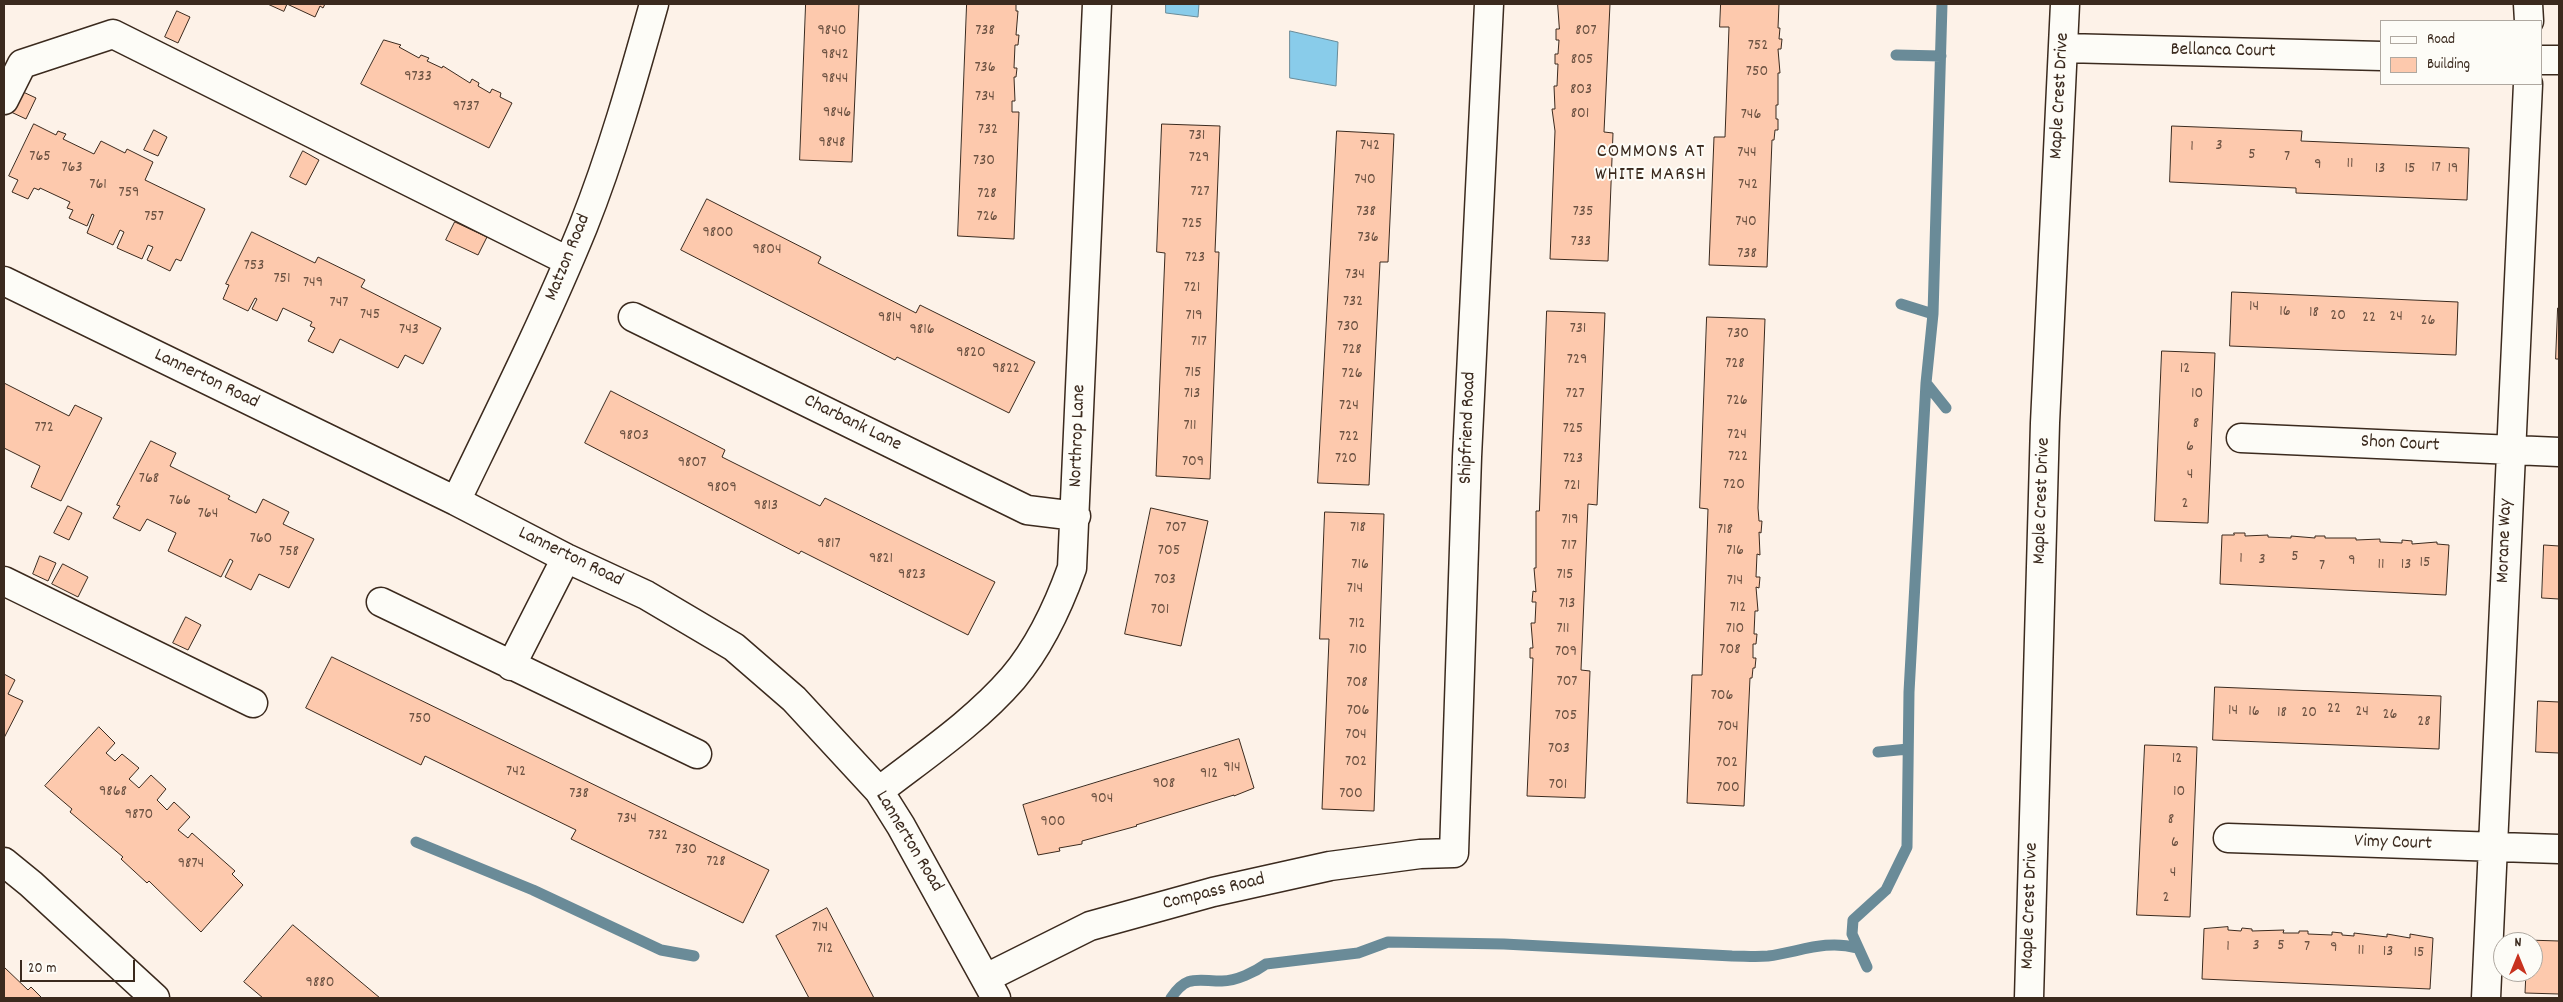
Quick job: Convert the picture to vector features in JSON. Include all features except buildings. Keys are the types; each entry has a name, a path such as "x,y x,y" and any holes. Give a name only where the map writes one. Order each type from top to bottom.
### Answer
{"street":[{"name":"Matzon Road","path":"456,501 537,335 584,225 623,112 654,4"},
{"name":"Northrop Lane","path":"879,791 964,726 1013,678 1045,631 1060,602 1072,568 1076,516 1097,4"},
{"name":"Shipfriend Road","path":"1454,853 1467,457 1488,4"},
{"name":"Maple Crest Drive","path":"2028,998 2045,433 2065,4"},
{"path":"2528,4 2529,20"},
{"path":"4,100 22,64 113,34 568,261"},
{"name":"Bellanca Court","path":"2064,48 2380,56"},
{"path":"2543,60 2559,60"},
{"name":"Morane Way","path":"2486,998 2528,85"},
{"name":"Lannerton Road","path":"4,281 456,501 566,558 646,595 734,647 794,699 879,791 902,826 991,988"},
{"name":"Charbank Lane","path":"633,317 1027,510 1076,516"},
{"name":"Shon Court","path":"2241,438 2559,452"},
{"path":"511,666 566,558"},
{"path":"4,581 253,702"},
{"path":"381,602 697,754"},
{"name":"Vimy Court","path":"2228,838 2559,849"},
{"name":"Compass Road","path":"991,988 1090,926 1214,892 1339,865 1420,854 1454,853"},
{"path":"4,862 31,884 155,998"}],"water":[{"path":"1166,4 1199,4 1198,17 1166,13"},
{"path":"1290,31 1338,42 1336,86 1290,78"}],"waterway":[{"path":"1867,967 1852,934 1853,920 1886,890 1907,847 1909,692 1926,383 1933,314 1942,4"},
{"path":"1896,55 1941,56"},
{"path":"1901,304 1933,314"},
{"path":"1926,383 1946,408"},
{"path":"1878,752 1908,749"},
{"path":"416,842 533,890 661,950 694,956"},
{"path":"1171,998 1182,985 1193,980 1222,981 1239,978 1266,964 1358,953 1388,942 1504,944 1732,956 1768,956 1812,947 1834,945 1857,948"}],"district":[{"name":"COMMONS AT WHITE MARSH","path":"1651,164"}]}
